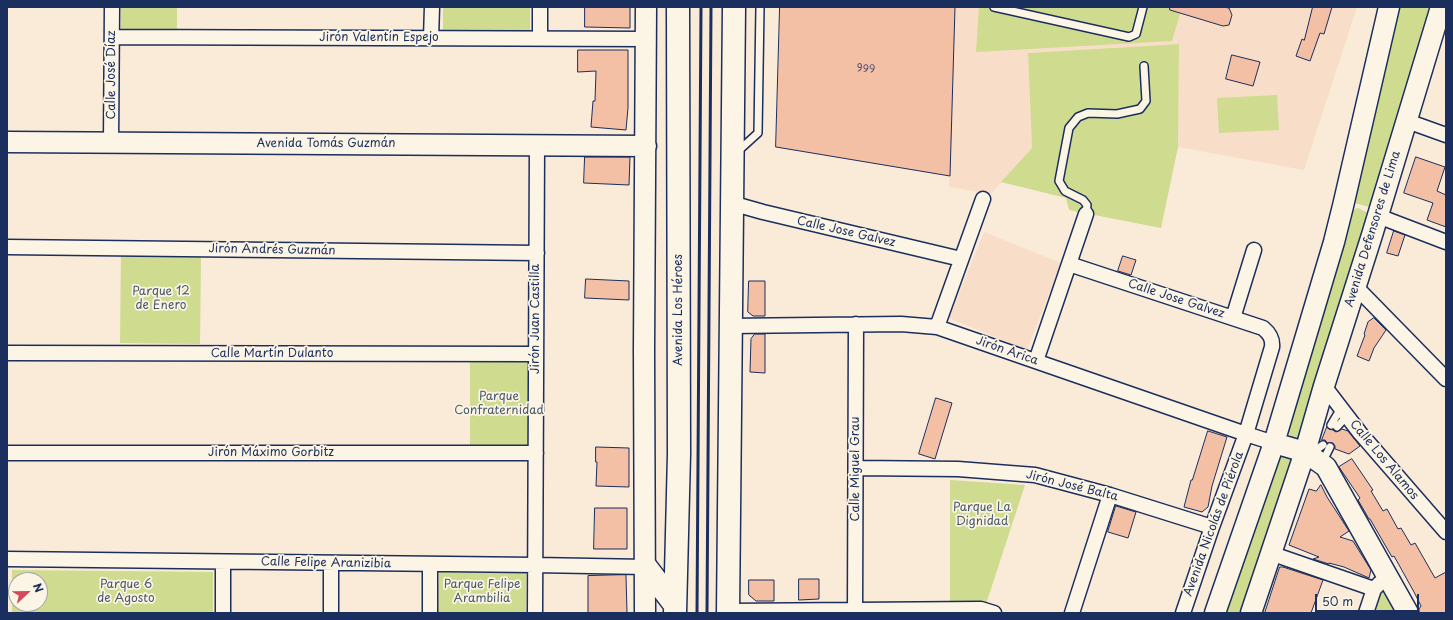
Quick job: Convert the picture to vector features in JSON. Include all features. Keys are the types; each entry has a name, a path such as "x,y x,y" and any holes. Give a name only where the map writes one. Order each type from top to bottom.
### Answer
{"main road":[{"name":"Avenida Los Héroes","path":"675,609 678,454 678,7"},
{"path":"728,612 734,7"},
{"path":"646,567 675,609"}],"street":[{"name":"Calle José Díaz","path":"111,143 112,7"},
{"path":"431,38 432,7"},
{"path":"540,7 540,38"},
{"path":"646,7 644,342 646,613"},
{"path":"1215,613 1274,443 1343,206 1389,7"},
{"name":"Avenida Defensores de Lima","path":"1305,452 1406,121 1440,34 1441,7"},
{"name":"Jirón Valentín Espejo","path":"112,37 646,39"},
{"path":"1406,121 1446,135"},
{"name":"Avenida Tomás Guzmán","path":"7,142 646,146"},
{"name":"Jirón Juan Castilla","path":"535,613 537,145"},
{"path":"937,327 983,199"},
{"name":"Calle Jose Galvez","path":"731,203 961,259"},
{"path":"1036,361 1086,214"},
{"path":"1378,216 1446,242"},
{"name":"Jirón Andrés Guzmán","path":"7,247 537,252"},
{"path":"1233,318 1254,250"},
{"name":"Calle Jose Galvez","path":"1069,264 1263,328 1270,335 1272,347 1246,434"},
{"path":"1356,287 1446,379"},
{"name":"Calle Miguel Grau","path":"855,612 856,324"},
{"name":"Jirón Arica","path":"730,326 901,324 937,327 1274,443"},
{"name":"Calle Martín Dulanto","path":"7,353 536,354"},
{"name":"Calle Los Alamos","path":"1324,386 1344,412 1446,532"},
{"name":"Avenida Nicolás de Piérola","path":"1182,613 1246,434"},
{"path":"1274,443 1305,452 1325,452 1326,468 1381,582 1408,613"},
{"path":"1250,613 1305,452"},
{"name":"Jirón Máximo Gorbitz","path":"7,453 536,453"},
{"name":"Jirón José Balta","path":"856,468 958,469 1027,474 1110,495 1212,527"},
{"path":"1072,613 1110,495"},
{"path":"1270,554 1381,582"},
{"name":"Calle Felipe Aranizibia","path":"7,560 535,564 646,567"},
{"path":"223,562 223,613"},
{"path":"331,563 331,613"},
{"path":"430,564 430,613"},
{"path":"1366,613 1381,582"},
{"path":"728,612 855,612 981,609 994,613"}],"lane":[{"path":"733,156 758,133 760,7"},
{"path":"994,7 1129,37 1136,34 1144,7"},
{"path":"1086,214 1087,205 1083,200 1065,191 1059,182 1069,128 1078,117 1088,113 1117,114 1140,109 1146,101 1144,66"},
{"path":"1334,426 1344,412"}],"shaded area":[{"path":"955,7 1357,7 1304,170 1178,147 1179,44 1028,53 1032,148 991,194 949,187"},
{"path":"984,232 1061,263 1027,350 949,318"}],"green space":[{"path":"121,7 177,7 177,31 121,30"},
{"path":"443,7 530,7 530,31 443,30"},
{"path":"979,7 1182,7 1172,41 976,52"},
{"path":"1400,7 1438,7 1373,208 1351,202"},
{"path":"1179,44 1178,147 1161,228 1069,210 1066,198 1001,182 1032,148 1028,53"},
{"path":"1277,95 1279,130 1219,133 1217,98"},
{"path":"1358,208 1368,213 1369,216 1300,437 1293,438 1290,436 1288,427 1350,214 1353,210"},
{"name":"Parque 12 de Enero","path":"121,253 201,255 200,344 120,343"},
{"name":"Parque Confraternidad","path":"470,362 529,362 528,447 470,446"},
{"path":"1277,454 1292,457 1294,463 1246,613 1222,613"},
{"name":"Parque La Dignidad","path":"950,480 1025,485 986,604 950,604"},
{"name":"Parque 6 de Agosto","path":"12,570 213,572 213,613 12,613 48,612 48,572 12,572"},
{"name":"Parque Felipe Arambilia","path":"439,571 526,572 526,613 438,613"},
{"path":"1387,585 1401,613 1373,613 1376,602"}],"building":[{"path":"585,7 630,7 630,28 585,27"},
{"path":"780,7 955,7 950,176 776,147"},
{"path":"1170,7 1223,7 1229,8 1232,15 1229,25 1223,26 1170,10"},
{"path":"1313,7 1332,7 1324,34 1320,33 1310,61 1296,56 1302,39 1304,40"},
{"path":"578,50 628,50 628,108 626,130 591,127 593,101 595,101 596,71 578,72"},
{"path":"1232,55 1260,62 1253,86 1226,79"},
{"path":"585,157 630,157 629,185 584,183"},
{"path":"1416,157 1445,167 1437,191 1446,195 1446,227 1427,220 1433,203 1404,193"},
{"path":"1394,231 1405,235 1398,256 1387,253"},
{"path":"1123,256 1136,260 1131,275 1118,271"},
{"path":"586,279 629,281 629,300 585,298"},
{"path":"749,281 765,281 765,316 753,316 748,312"},
{"path":"1374,318 1386,330 1374,348 1369,361 1357,356 1368,322"},
{"path":"755,334 765,334 765,373 750,372 751,339"},
{"path":"936,398 952,403 935,459 919,454"},
{"path":"1327,427 1336,432 1342,429 1348,431 1360,446 1349,454 1335,449 1333,443 1327,443 1325,440 1322,440"},
{"path":"1208,431 1227,437 1212,486 1208,507 1202,512 1184,507 1191,480"},
{"path":"596,447 629,448 629,487 596,486"},
{"path":"1352,459 1373,490 1371,491 1383,511 1387,509 1398,529 1401,528 1411,545 1415,543 1435,578 1446,572 1446,613 1419,613 1421,606 1414,592 1394,556 1392,557 1358,500 1360,498 1339,467"},
{"path":"1321,485 1349,531 1340,537 1353,541 1371,570 1369,578 1344,567 1313,559 1319,557 1289,545 1309,489 1316,491"},
{"path":"1116,506 1136,512 1128,538 1108,532"},
{"path":"595,508 627,508 627,549 594,549"},
{"path":"1280,567 1323,580 1311,613 1265,613"},
{"path":"626,575 627,613 588,613 588,576"},
{"path":"799,579 819,579 819,599 799,600"},
{"path":"749,580 774,580 774,601 756,601 749,595"}],"railway":[{"path":"697,613 701,7"},
{"path":"707,613 711,7"}]}
